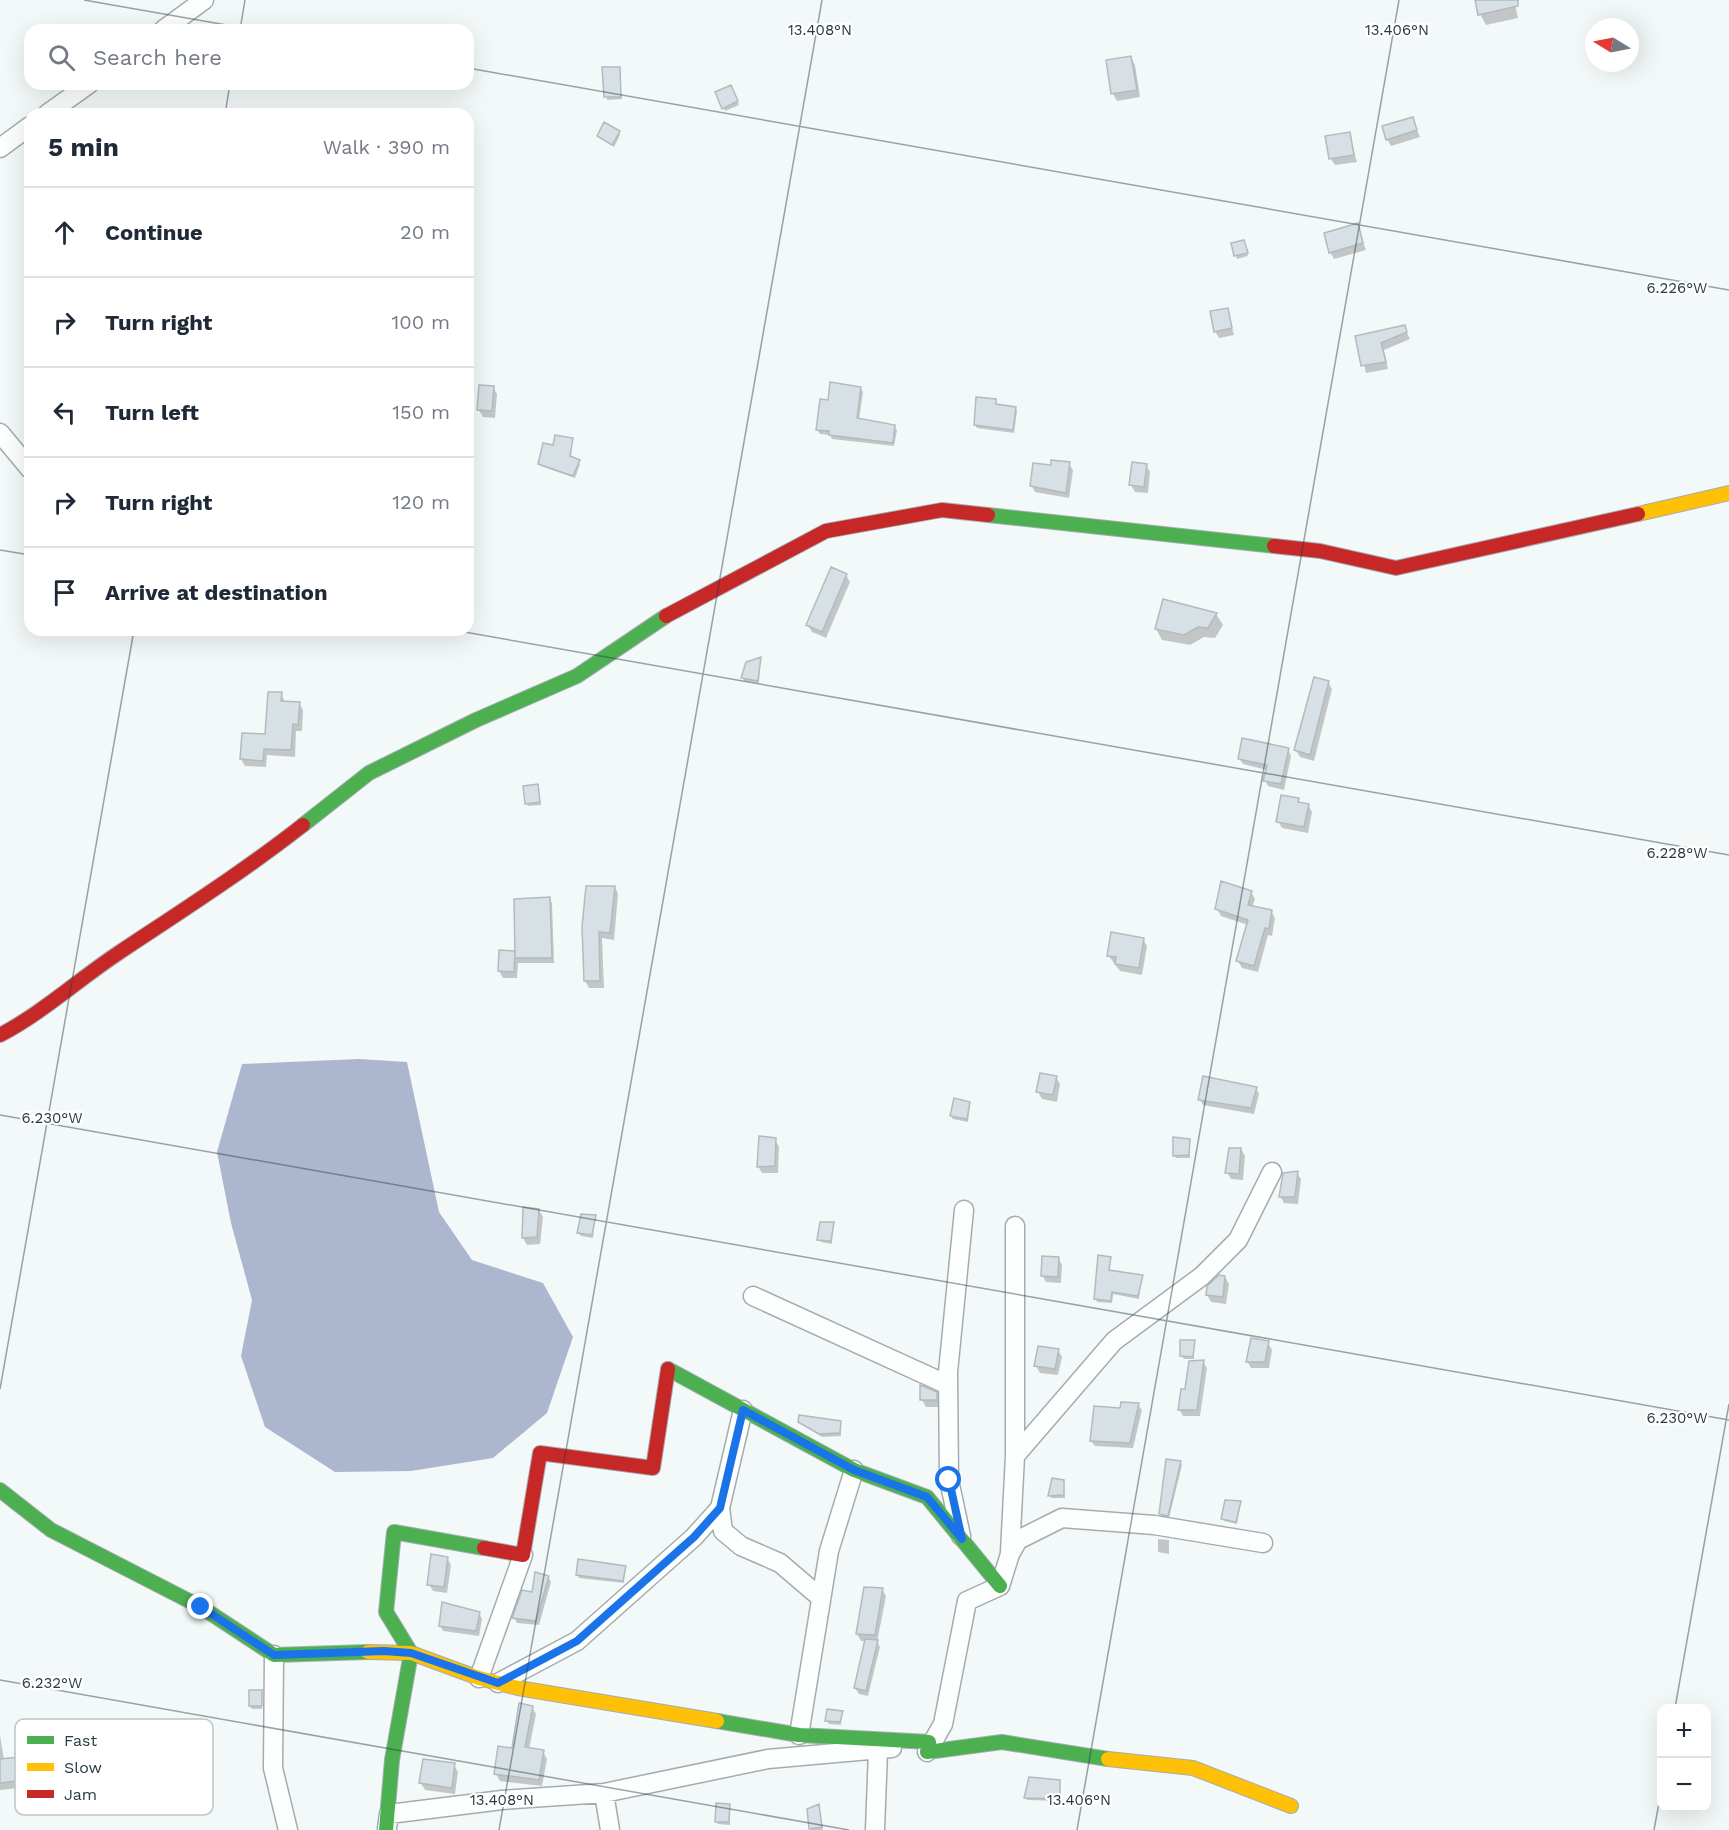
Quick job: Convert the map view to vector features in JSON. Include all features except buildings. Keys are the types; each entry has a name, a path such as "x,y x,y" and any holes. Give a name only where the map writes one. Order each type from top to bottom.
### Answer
{"street":[{"path":"171,24 204,0"},
{"path":"55,108 80,90"},
{"path":"0,148 24,130"},
{"path":"0,433 24,463"},
{"path":"0,1035 23,1023 115,955 247,869 369,773 476,720 577,676 678,608 826,531 942,510 1320,551 1396,568 1729,493"},
{"path":"1015,1456 1114,1341 1202,1276 1238,1240 1272,1173"},
{"path":"962,1539 949,1480 948,1385 964,1210"},
{"path":"1010,1554 1015,1456 1015,1226"},
{"path":"753,1296 948,1385"},
{"path":"479,1678 522,1555 540,1453 653,1468 668,1369 854,1470 927,1497 1000,1586"},
{"path":"743,1410 720,1508 723,1531 741,1546 780,1563 821,1598"},
{"path":"799,1735 829,1551 854,1470"},
{"path":"0,1490 51,1530 110,1563 201,1607 274,1655 384,1651 411,1653 498,1683 799,1735 928,1747"},
{"path":"498,1683 577,1641 694,1537 720,1508"},
{"path":"928,1747 943,1724 967,1601 1000,1586 1010,1554 1018,1540 1062,1518 1154,1525 1263,1543"},
{"path":"386,1830 392,1760 411,1653 386,1612 394,1532 522,1555"},
{"path":"274,1655 273,1768 288,1830"},
{"path":"386,1830 390,1814 502,1800 604,1793 768,1759 1002,1742 1119,1761 1193,1768 1291,1806"},
{"path":"875,1830 878,1751"},
{"path":"604,1793 610,1830"}],"water":[{"path":"359,1059 407,1062 439,1212 472,1260 543,1283 573,1337 547,1413 493,1458 411,1471 335,1472 265,1427 241,1356 252,1300 231,1223 217,1152 242,1064"}],"traffic: fast":[{"path":"988,515 1274,546"},
{"path":"303,825 369,773 476,720 577,676 666,616"},
{"path":"668,1369 854,1470 927,1497 1000,1586"},
{"path":"0,1490 51,1530 201,1607 274,1655 368,1652"},
{"path":"386,1830 392,1760 411,1653 386,1612 394,1532 484,1548"},
{"path":"717,1721 799,1735 929,1742 927,1752 1002,1742 1108,1759"}],"traffic: slow":[{"path":"1638,514 1729,493"},
{"path":"368,1652 411,1653 479,1678 518,1688 717,1721"},
{"path":"1108,1759 1193,1768 1291,1806"}],"traffic: jam":[{"path":"666,616 826,531 942,510 988,515"},
{"path":"1274,546 1320,551 1396,568 1638,514"},
{"path":"0,1035 45,1007 102,964 234,875 303,825"},
{"path":"484,1548 523,1555 540,1453 653,1468 668,1369"}],"route":[{"path":"201,1607 274,1655 384,1651 411,1653 498,1683 577,1641 636,1585 694,1537 720,1508 743,1410 854,1470 927,1497 962,1539 949,1480"}]}
